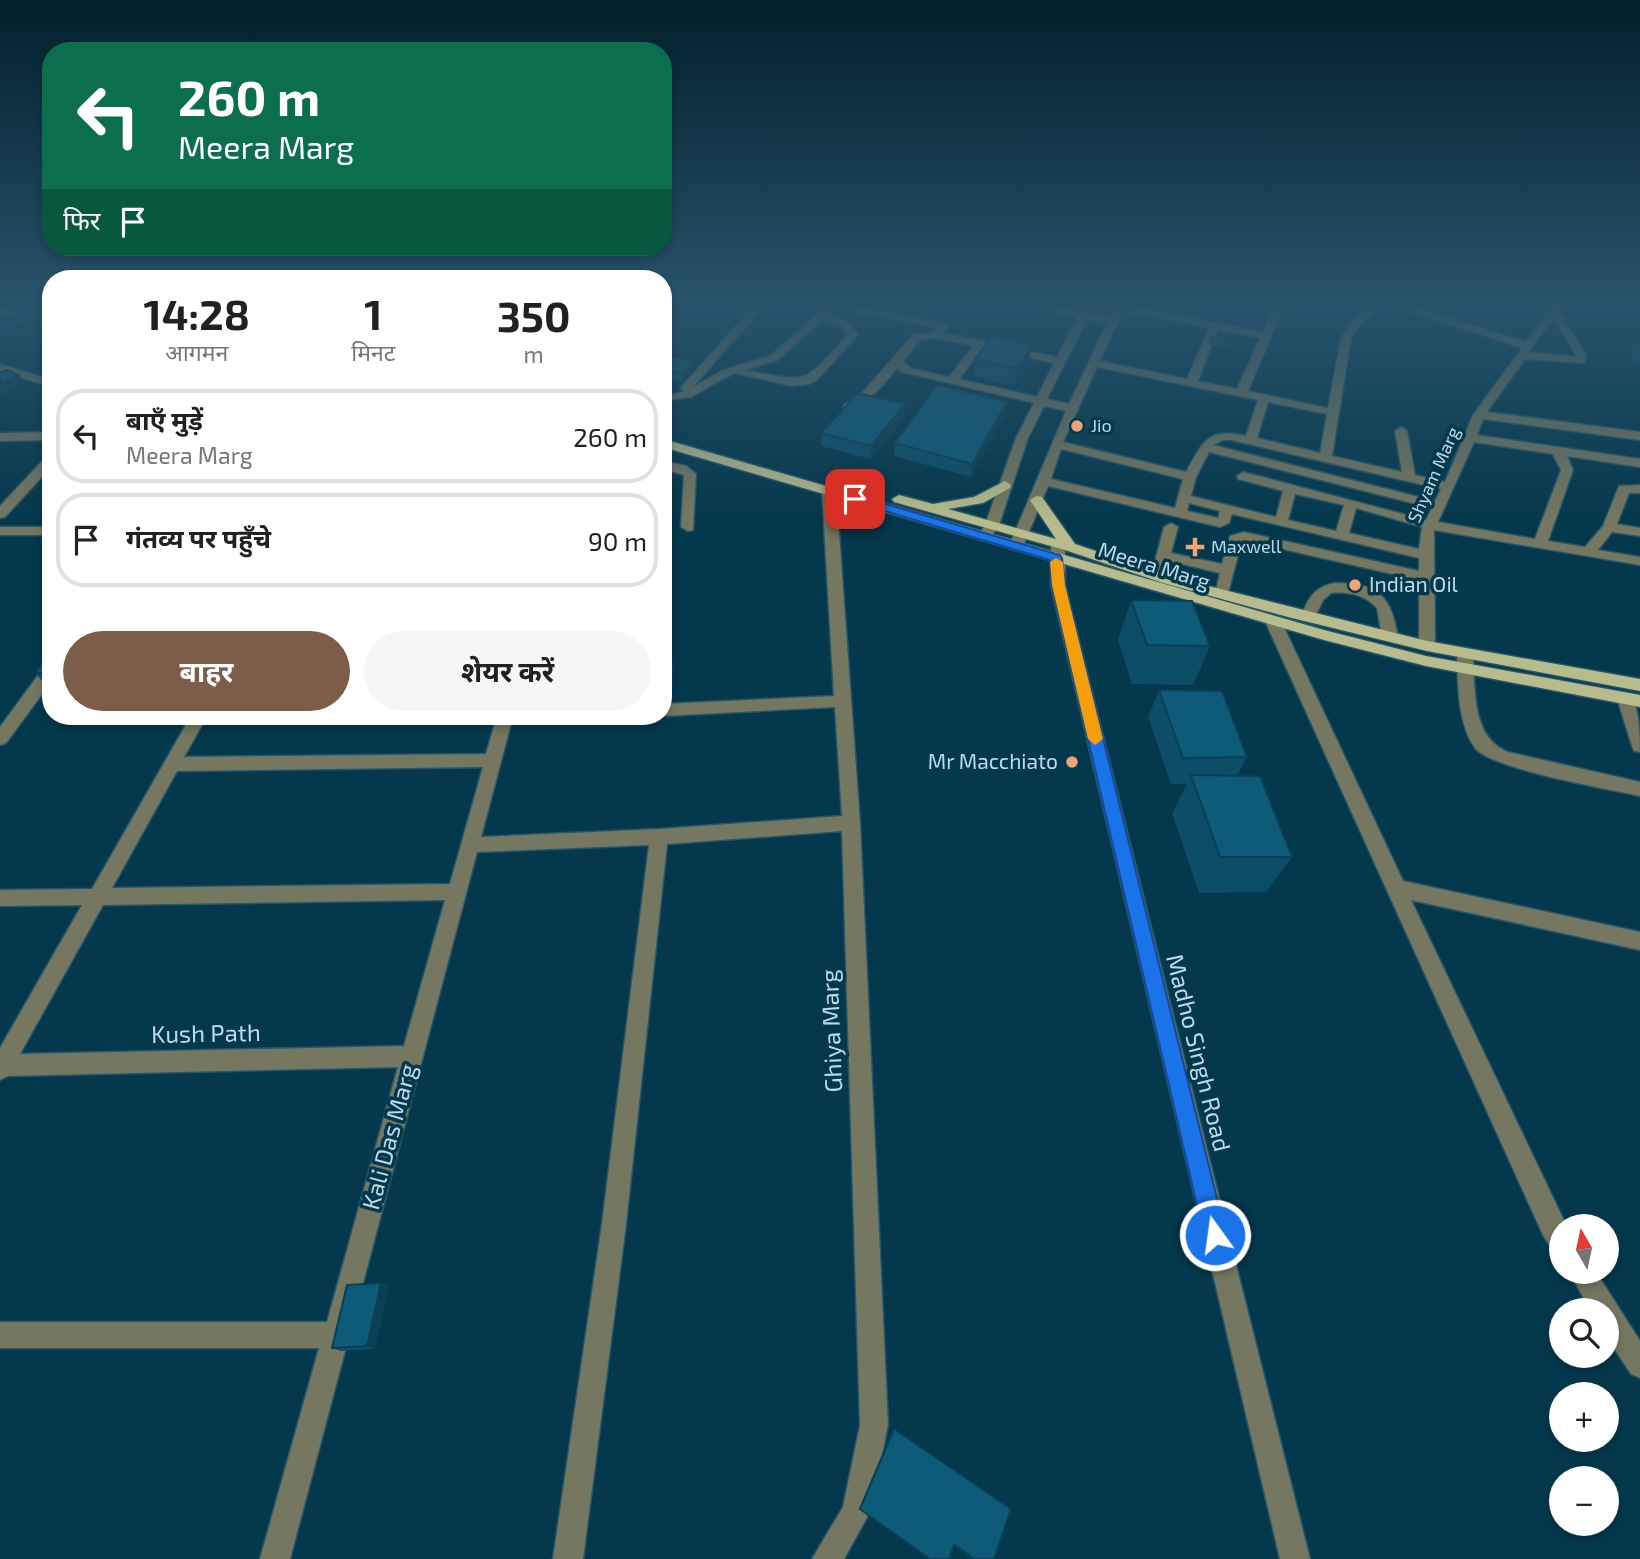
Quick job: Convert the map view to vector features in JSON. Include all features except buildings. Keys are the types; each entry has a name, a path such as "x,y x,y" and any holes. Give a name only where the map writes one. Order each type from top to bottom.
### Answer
{"main road":[{"name":"Meera Marg","path":"672,435 927,507 988,531"},
{"name":"Meera Marg","path":"672,446 830,491 1427,646 1465,661 1640,685"},
{"path":"927,507 978,500 1004,485"},
{"path":"1037,500 1051,523 1062,550"},
{"name":"Meera Marg","path":"1062,550 1273,621 1465,661 1632,700"}],"street":[{"path":"23,375 42,381"},
{"path":"30,377 35,375"},
{"path":"672,398 699,375"},
{"path":"672,399 695,392 724,375"},
{"path":"754,375 793,383 816,375"},
{"path":"842,414 866,396 885,375"},
{"path":"925,375 1073,409"},
{"path":"951,381 956,375"},
{"path":"988,531 1004,485 1051,375"},
{"path":"1019,540 1037,500 1056,444 1089,375"},
{"path":"1151,375 1333,412"},
{"path":"1191,383 1194,375"},
{"path":"1241,393 1249,375"},
{"path":"1326,456 1340,375"},
{"name":"Shyam Marg","path":"1427,646 1426,533 1449,487 1479,415 1507,375"},
{"path":"1251,438 1264,398"},
{"path":"1479,415 1640,436"},
{"path":"1401,431 1409,477"},
{"path":"1588,553 1609,527 1619,475 1598,431"},
{"path":"1180,513 1190,477 1209,440 1219,435 1251,438 1449,487"},
{"path":"0,437 42,436"},
{"path":"1469,438 1559,453 1619,475 1640,489"},
{"path":"1056,444 1190,477"},
{"path":"1206,447 1439,506"},
{"path":"1541,544 1567,470 1559,453"},
{"path":"1619,475 1640,463"},
{"path":"672,467 690,474 688,527"},
{"path":"0,514 42,469"},
{"path":"1242,476 1430,525 1640,561"},
{"path":"1044,481 1220,523 1224,520 1227,509"},
{"path":"1281,522 1290,489"},
{"name":"Ghiya Marg","path":"827,1559 856,1512 874,1424 851,823 830,491"},
{"path":"1184,498 1426,555"},
{"path":"1341,535 1351,503"},
{"path":"1158,576 1171,527"},
{"path":"1609,527 1640,531"},
{"path":"0,531 42,531"},
{"path":"1222,594 1227,570 1239,538 1426,577"},
{"name":"Madho Singh Road","path":"1062,550 1062,598 1294,1559"},
{"path":"1164,556 1227,570"},
{"path":"1308,617 1318,596 1324,591 1340,588 1362,592 1374,597 1384,606 1390,637"},
{"path":"1273,621 1549,1220"},
{"path":"1465,661 1474,729 1487,750 1505,758 1640,789"},
{"path":"0,739 42,682"},
{"path":"1632,700 1640,746"},
{"path":"672,710 843,701"},
{"path":"1,1067 194,725"},
{"name":"Kali Das Marg","path":"275,1559 503,725"},
{"path":"172,764 493,760"},
{"path":"469,845 659,837 851,823"},
{"path":"568,1559 614,1224 659,837"},
{"path":"1396,888 1640,942"},
{"path":"0,898 457,892"},
{"name":"Kush Path","path":"1,1067 412,1056"},
{"path":"1619,1332 1640,1365"},
{"path":"0,1335 336,1335"}],"slow traffic":[{"path":"1056,562 1058,585 1095,739"}],"place":[{"name":"Jio","path":"1077,426"},
{"name":"Maxwell","path":"1195,547"},
{"name":"Indian Oil","path":"1355,585"},
{"name":"Mr Macchiato","path":"1072,762"}],"route":[{"path":"855,499 1056,558 1058,585 1215,1235"}]}
